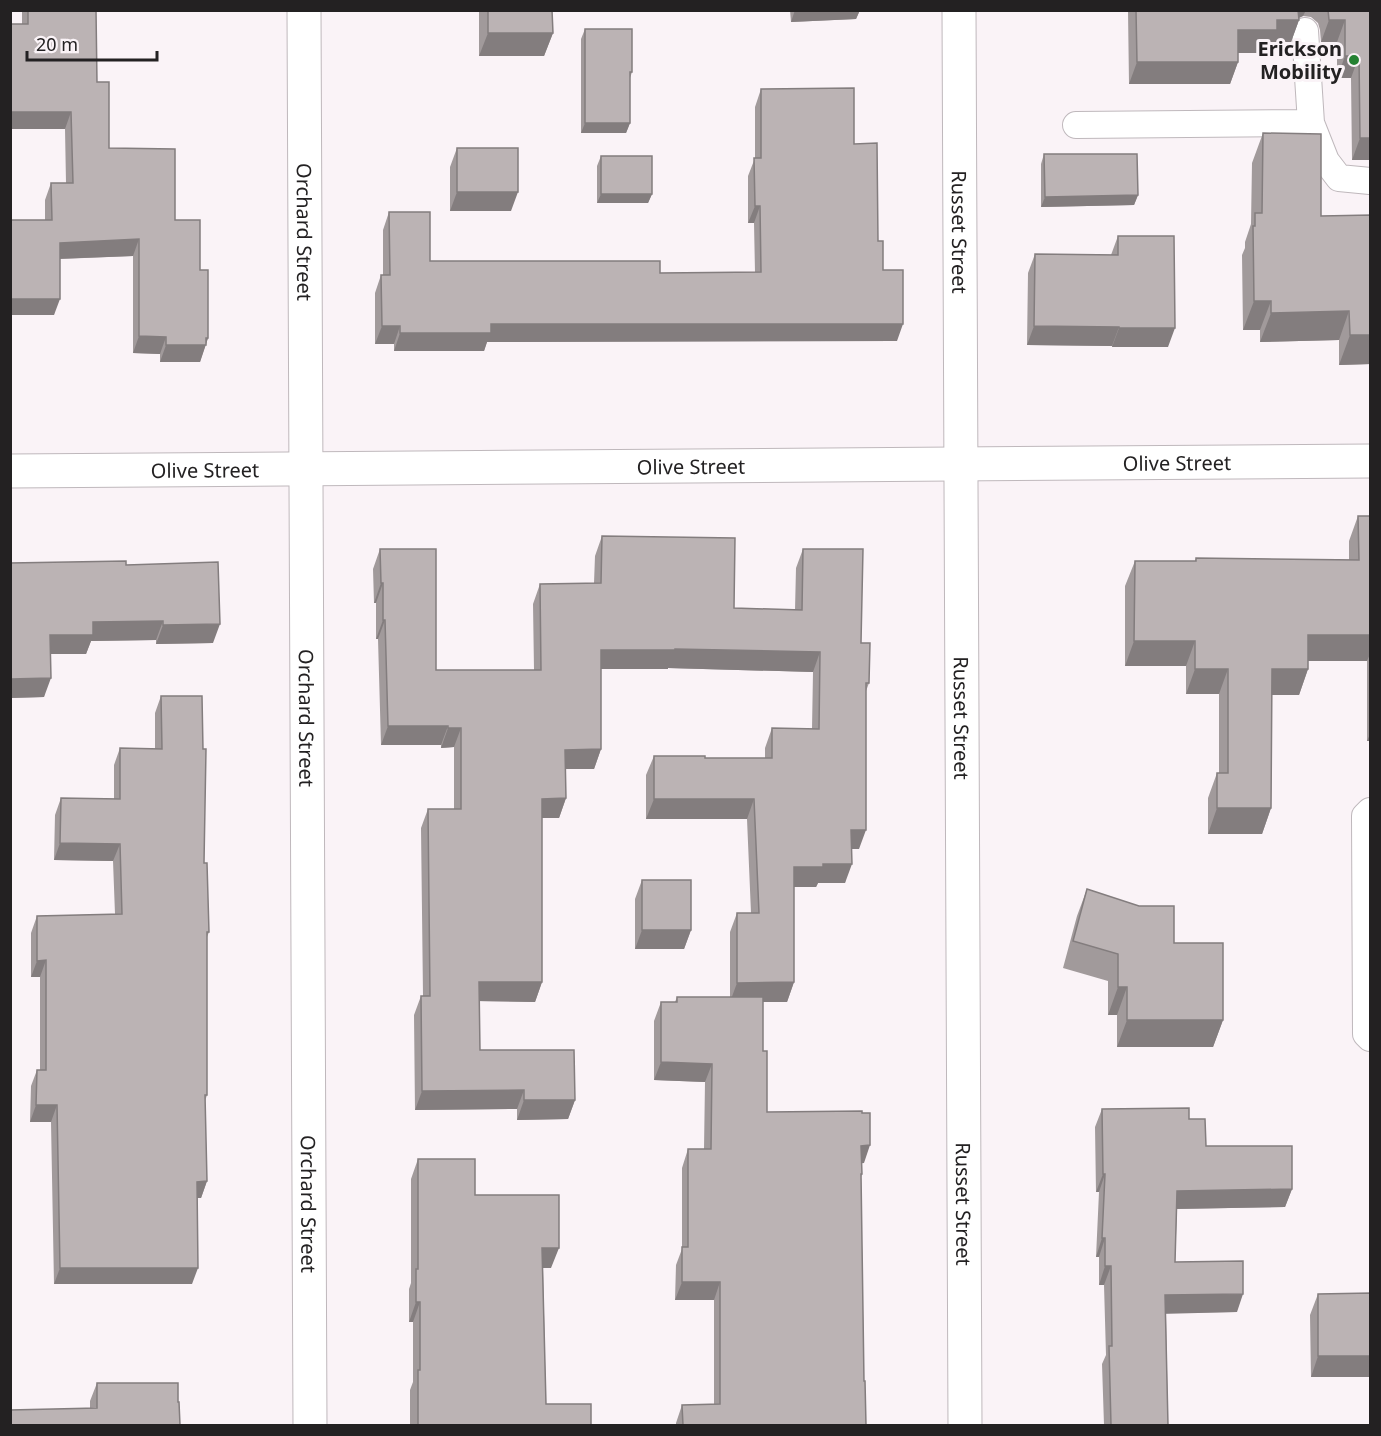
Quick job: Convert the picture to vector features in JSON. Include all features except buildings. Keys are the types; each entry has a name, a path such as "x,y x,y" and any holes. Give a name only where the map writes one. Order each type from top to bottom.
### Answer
{"street":[{"name":"Orchard Street","path":"304,10 310,1425"},
{"name":"Russet Street","path":"959,10 965,1425"},
{"name":"Olive Street","path":"10,471 1371,460"}],"lane":[{"path":"1305,31 1311,123 1326,161 1338,178 1371,181"},
{"path":"1076,125 1311,123"},
{"path":"1371,811 1365,816 1366,1034 1371,1038"}],"place":[{"name":"Erickson Mobility","path":"1354,60"}]}
